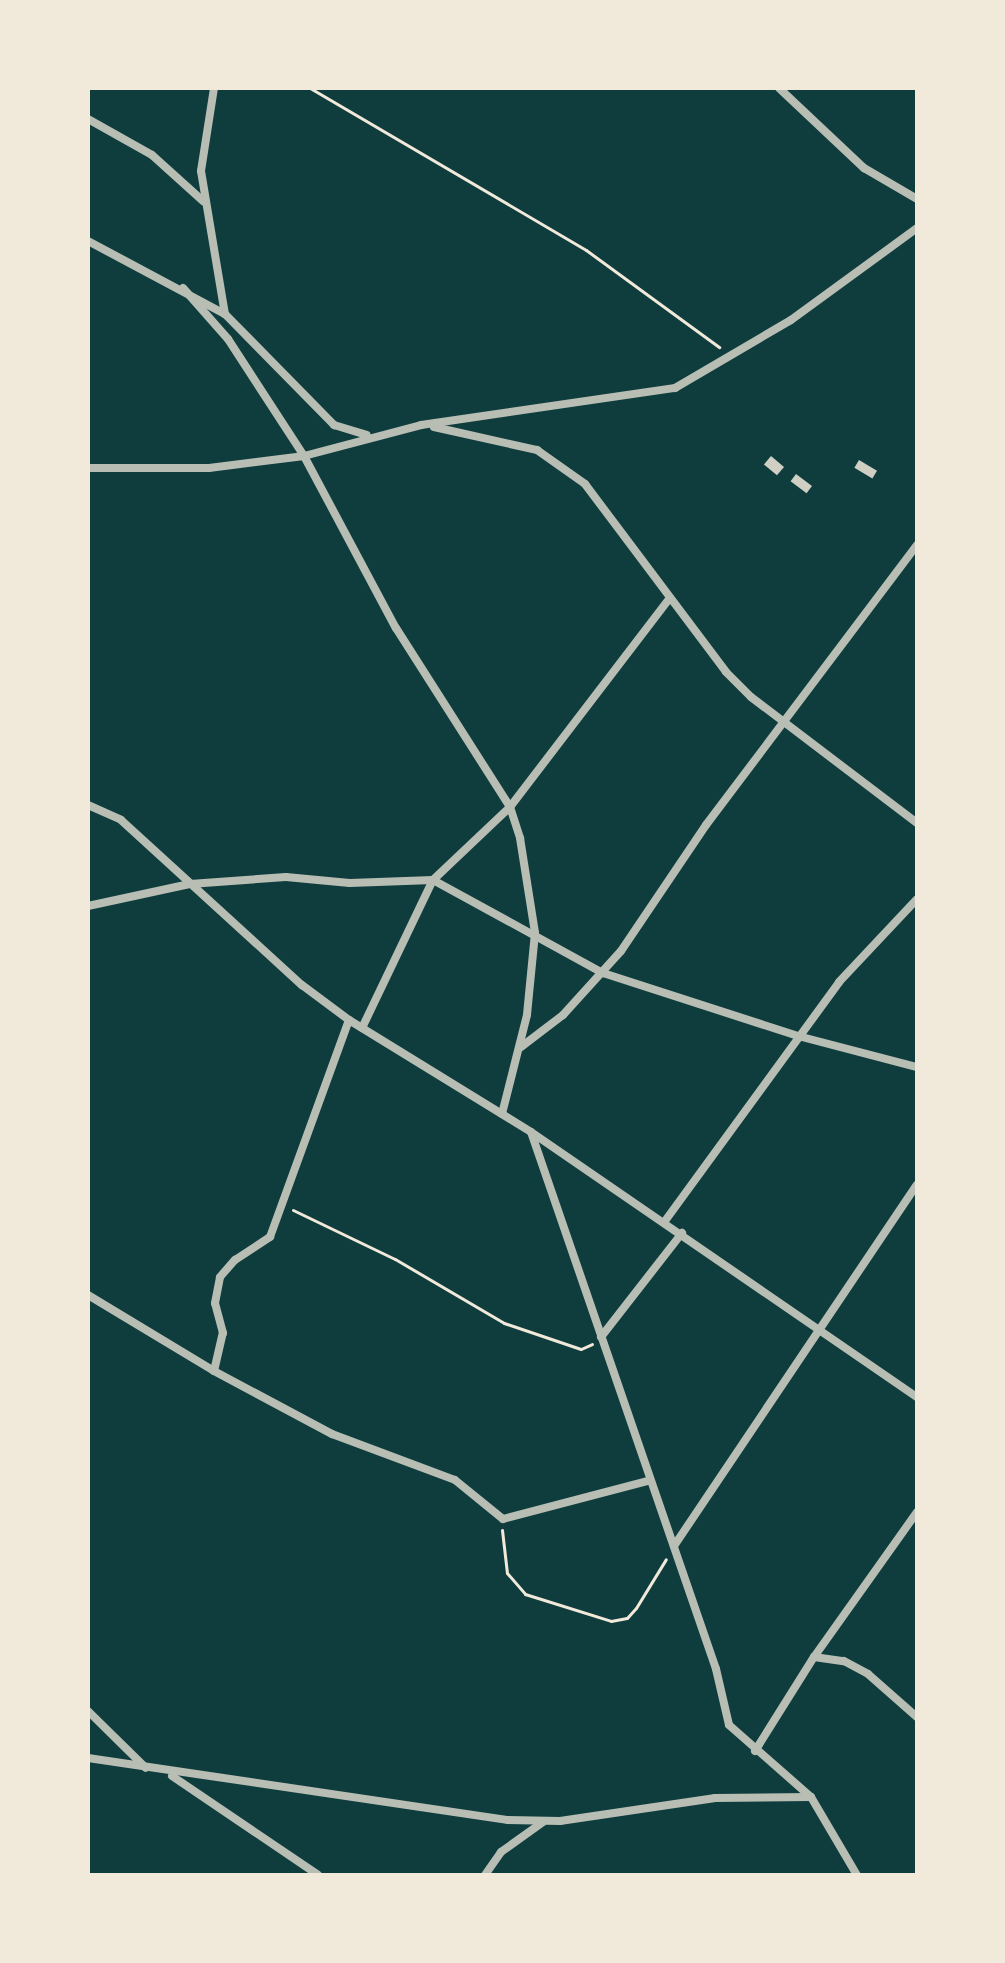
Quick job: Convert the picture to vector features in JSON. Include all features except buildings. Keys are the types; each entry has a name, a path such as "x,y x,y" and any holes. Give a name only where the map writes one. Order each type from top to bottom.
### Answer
{"street":[{"path":"214,88 201,171 225,314"},
{"path":"779,88 864,168 917,199"},
{"path":"88,119 152,155 204,201"},
{"path":"88,468 209,468 304,456 421,425 675,388 732,357 917,228"},
{"path":"88,241 183,288 225,314 334,425 361,436 380,434"},
{"path":"183,288 228,339 304,456 396,628 510,807 520,838 535,933 520,1048 502,1114"},
{"path":"421,425 476,432 537,450 585,484 726,672 917,823"},
{"path":"520,1048 563,1015 603,973 784,719 917,545"},
{"path":"362,1028 433,880 510,807 669,599"},
{"path":"88,805 121,820 302,985 349,1020 531,1132 665,1221 917,1397"},
{"path":"88,906 190,884 286,877 350,883 433,880 535,933 603,973 798,1036 917,1067"},
{"path":"665,1221 839,982 917,899"},
{"path":"214,1371 223,1333 215,1303 220,1277 235,1260 270,1237 349,1020"},
{"path":"531,1132 648,1481 674,1546 729,1725 811,1797 857,1875"},
{"path":"674,1546 917,1185"},
{"path":"601,1337 682,1233"},
{"path":"88,1295 214,1371 332,1434 455,1480 503,1519 648,1481"},
{"path":"755,1751 814,1657 917,1512"},
{"path":"814,1657 844,1661 868,1674 917,1717"},
{"path":"88,1711 146,1768"},
{"path":"88,1758 168,1774 508,1820 545,1821 715,1798 811,1797"},
{"path":"168,1774 318,1875"},
{"path":"485,1875 501,1852 545,1821"}],"path":[{"path":"310,88 586,250 732,357"},
{"path":"284,1204 395,1259 504,1323 581,1349 601,1337"},
{"path":"503,1519 500,1546 507,1573 518,1587 611,1621 627,1618 636,1608 674,1546"}]}
